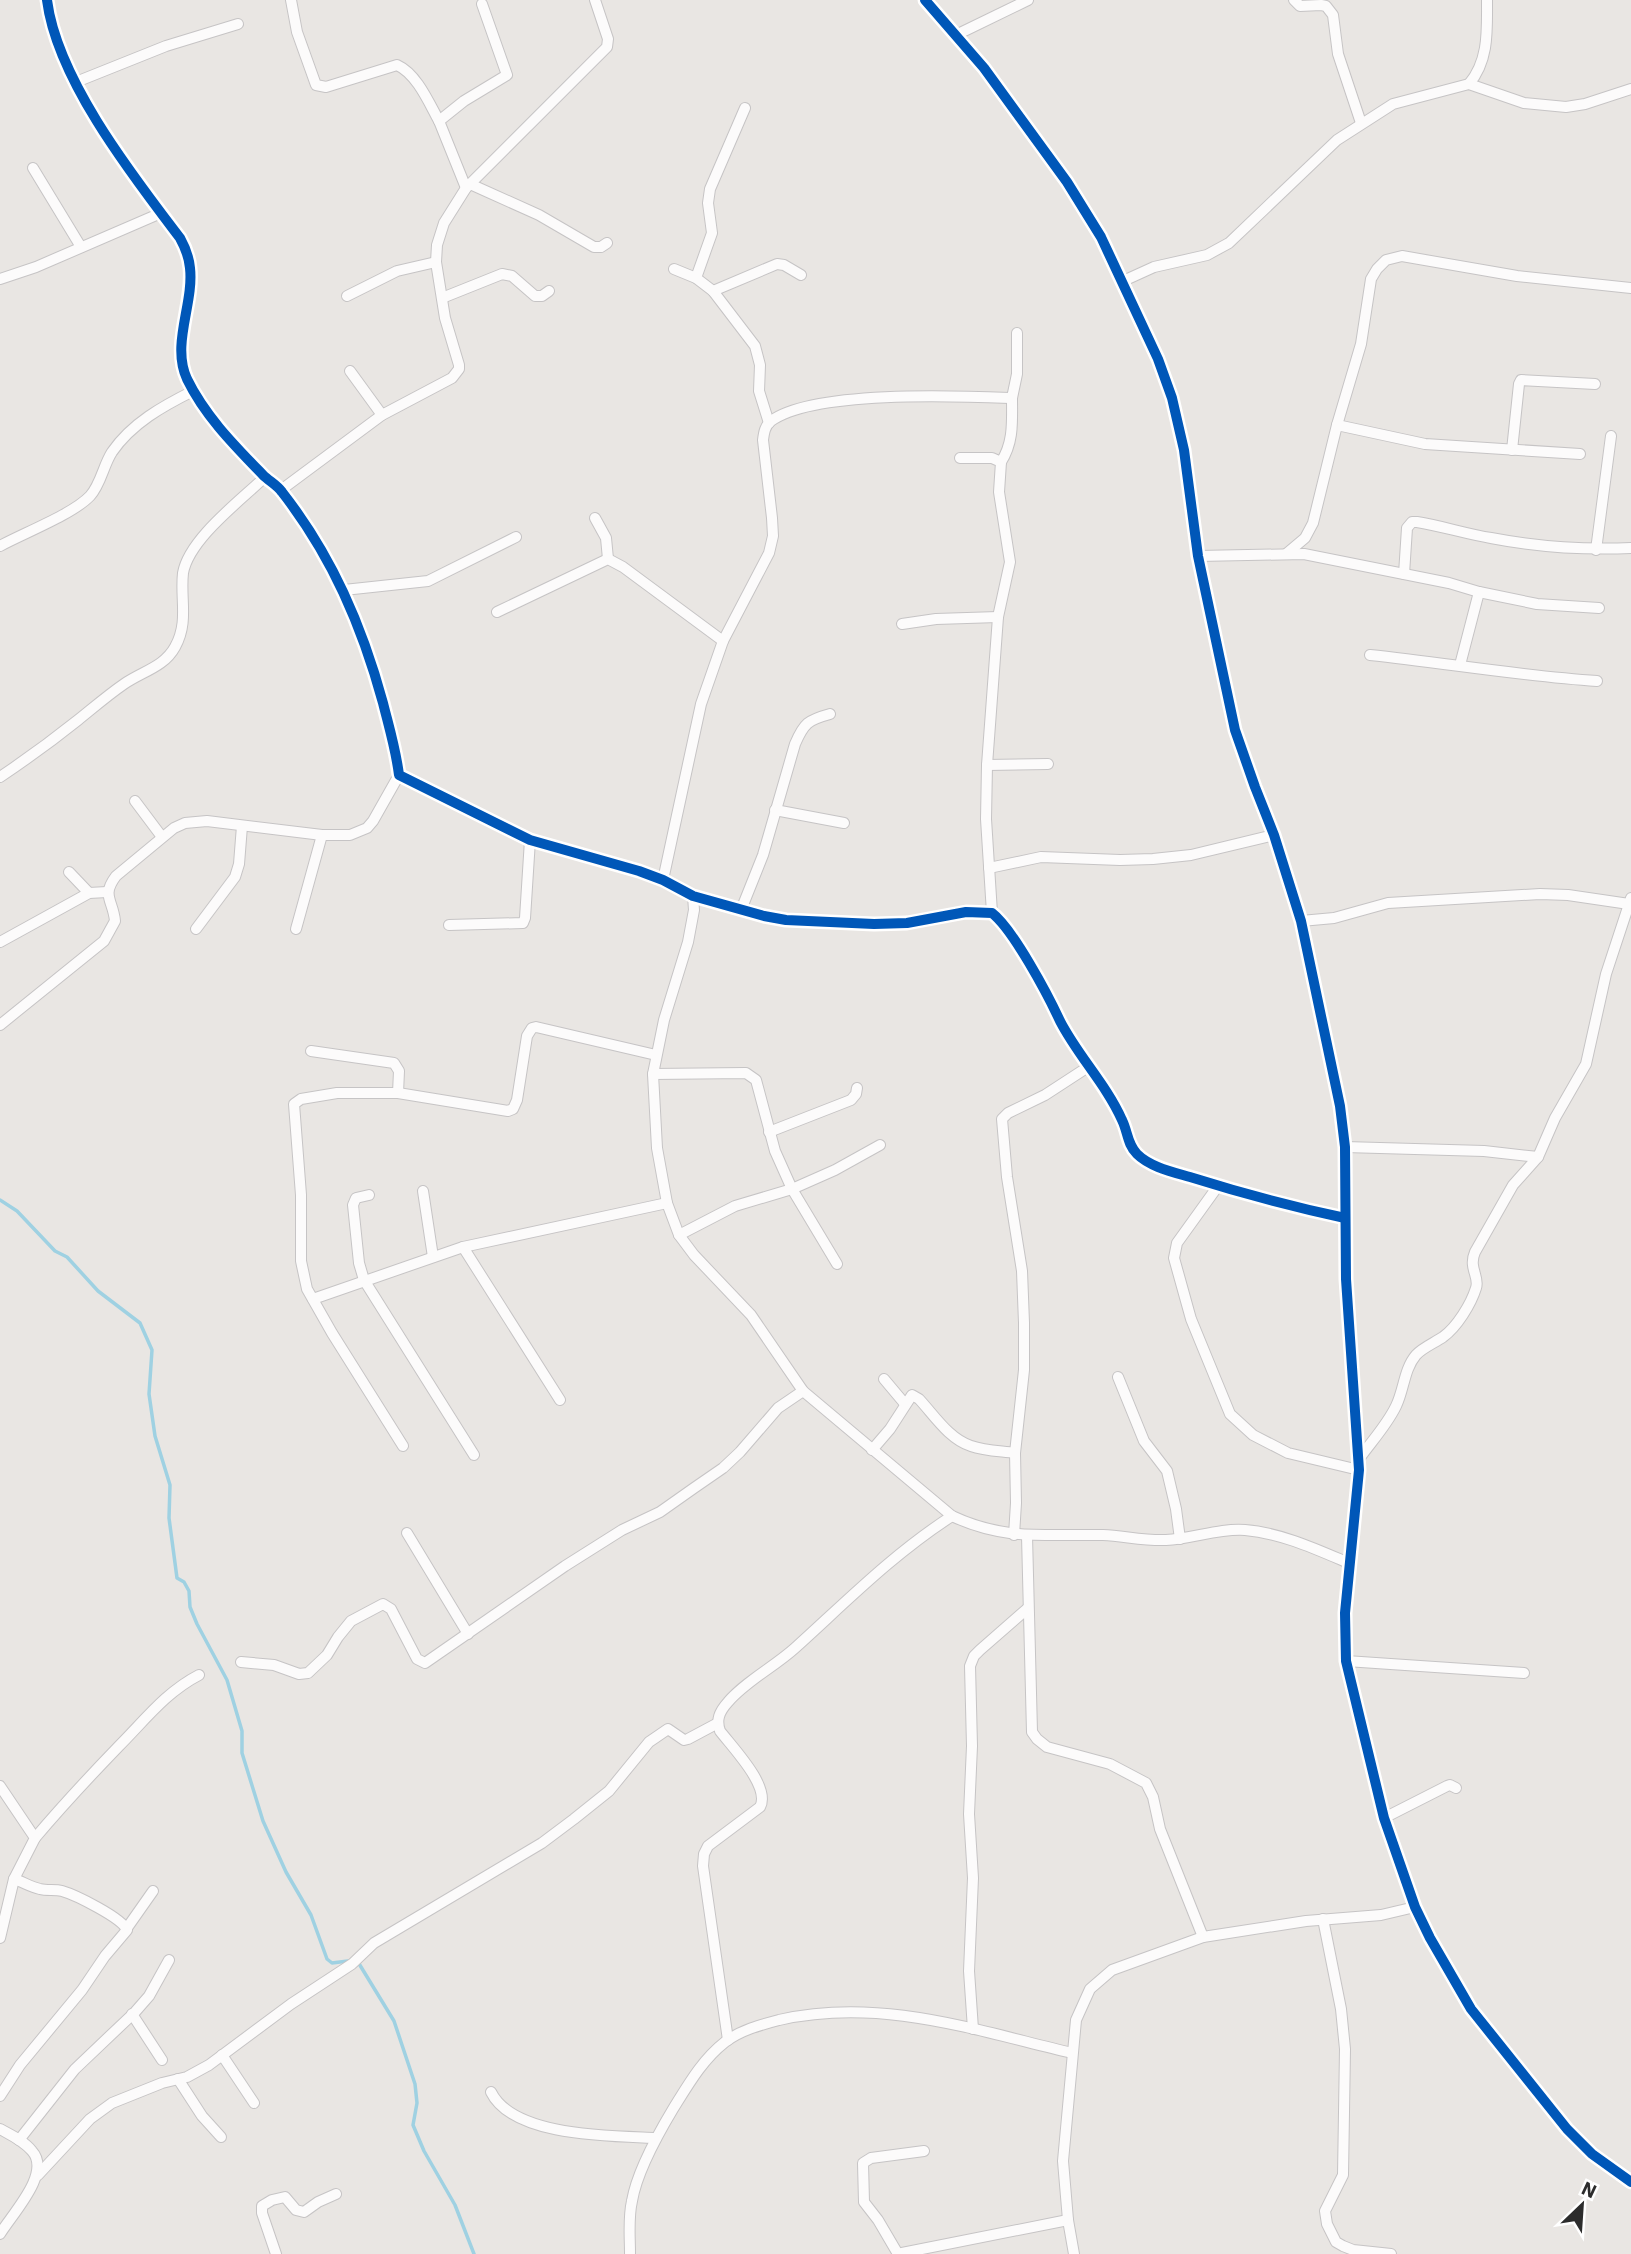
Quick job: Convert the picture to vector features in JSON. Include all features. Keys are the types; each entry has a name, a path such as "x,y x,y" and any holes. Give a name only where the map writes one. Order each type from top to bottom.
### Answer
{"street":[{"path":"0,1025 104,941 115,921 107,892 116,876 162,837 185,823 197,820 322,835 350,835 367,828 399,775 377,680 344,590 281,490 265,477 210,418 185,374 182,348 191,269 180,238 109,140 76,82 56,40 47,0"},
{"path":"291,0 297,32 316,85 326,87 397,65 403,68 420,88 439,121 468,186 538,215 594,247 607,243"},
{"path":"281,490 382,415 457,374 458,358 445,318 436,262 437,245 444,223 468,186 607,47 608,38 595,0"},
{"path":"925,0 992,79 1068,182 1101,237 1158,359 1171,398 1184,450 1198,556 1235,730 1274,835 1301,922 1336,1083 1345,1147 1346,1279 1359,1465 1352,1564 1345,1613 1346,1661 1384,1818 1415,1908 1471,2009 1567,2129 1592,2154 1631,2182"},
{"path":"956,35 1028,0"},
{"path":"1294,0 1300,6 1326,6 1333,15 1338,54 1361,123"},
{"path":"1469,85 1480,69 1484,56 1487,0"},
{"path":"439,121 464,101 507,75 482,4"},
{"path":"76,82 166,46 238,24"},
{"path":"1121,282 1154,267 1207,255 1229,243 1337,140 1393,104 1469,85 1524,103 1566,107 1586,104 1631,89"},
{"path":"696,278 712,233 708,203 710,189 745,108"},
{"path":"33,168 81,247"},
{"path":"2,274 36,267 162,213"},
{"path":"1286,554 1305,538 1313,523 1337,425 1362,344 1371,279 1386,260 1402,256 1506,274 1631,288"},
{"path":"347,296 397,271 436,262"},
{"path":"713,291 777,264 784,265 800,275"},
{"path":"674,269 696,278 713,291 755,346 760,365 759,391 769,423"},
{"path":"442,298 502,274 512,276 535,296 550,291"},
{"path":"992,913 986,819 987,765 998,617 1010,562 999,492 1000,462 1012,437 1017,333"},
{"path":"350,371 382,415"},
{"path":"1512,450 1521,380 1595,384"},
{"path":"0,545 80,505 91,495 112,453 124,437 147,417 193,391"},
{"path":"663,880 701,704 723,641 769,553 772,518 763,440 764,430 769,423 790,412 827,402 902,397 1012,398"},
{"path":"1337,425 1425,444 1580,454"},
{"path":"1597,550 1611,436"},
{"path":"960,458 992,458 1000,462"},
{"path":"0,777 125,683 166,660 182,630 185,614 183,575 188,557 197,542 265,477"},
{"path":"595,518 606,538 608,559"},
{"path":"1404,574 1407,528 1417,522 1553,548 1631,548"},
{"path":"344,590 428,581 516,537"},
{"path":"1198,556 1304,554 1537,604 1599,608"},
{"path":"608,559 623,567 723,641"},
{"path":"497,612 608,559"},
{"path":"1461,665 1479,592"},
{"path":"902,624 936,619 998,617"},
{"path":"1370,655 1537,677 1597,681"},
{"path":"740,910 762,855 802,728 813,718 830,714"},
{"path":"987,765 1048,764"},
{"path":"399,775 530,839 617,864 663,880 693,897 740,910 786,920 874,924 907,923 966,912 992,913 1005,925 1088,1067 1111,1098 1125,1126 1131,1147 1138,1156 1173,1172 1217,1186 1345,1218"},
{"path":"135,801 162,837"},
{"path":"775,810 844,822"},
{"path":"195,929 235,877 239,864 242,826"},
{"path":"296,929 322,835"},
{"path":"989,868 1041,857 1142,860 1191,855 1274,835"},
{"path":"449,925 523,923 530,839"},
{"path":"69,872 89,893"},
{"path":"0,943 89,893 107,892"},
{"path":"1301,922 1334,918 1388,903 1540,894 1630,901 1606,974 1586,1064 1555,1118 1538,1157 1513,1185 1475,1252 1472,1264 1476,1288 1456,1323 1445,1336 1417,1354 1409,1365 1398,1402 1359,1465"},
{"path":"693,897 694,911 688,942 653,1074 657,1148 667,1203 679,1235 694,1255 751,1315 803,1391 952,1516 972,1526 1027,1536 1105,1535 1165,1540 1244,1530 1302,1544 1352,1564"},
{"path":"403,1446 332,1333 303,1274 301,1195 294,1104 300,1099 337,1093 398,1093 502,1111 513,1109 517,1100 527,1036 532,1028 536,1027 656,1055"},
{"path":"311,1051 394,1063 399,1071 398,1093"},
{"path":"1014,1535 1015,1453 1024,1370 1024,1324 1022,1270 1005,1166 1002,1119 1088,1067"},
{"path":"653,1074 752,1075 759,1084 769,1132 792,1189 837,1264"},
{"path":"769,1132 851,1100 855,1097 856,1088"},
{"path":"679,1235 735,1206 792,1189 835,1170 880,1144"},
{"path":"1345,1147 1484,1151 1538,1157"},
{"path":"1217,1186 1177,1243 1174,1258 1191,1319 1230,1414 1253,1435 1288,1453 1359,1465"},
{"path":"423,1191 433,1257"},
{"path":"369,1195 356,1198 354,1205 359,1262 364,1280 474,1455"},
{"path":"313,1299 463,1247 667,1203"},
{"path":"463,1247 560,1400"},
{"path":"1118,1377 1144,1441 1167,1471 1180,1539"},
{"path":"884,1380 905,1404"},
{"path":"241,1662 262,1662 299,1674 308,1673 327,1656 351,1622 383,1604 391,1609 421,1663 425,1663 565,1566 622,1530 660,1512 694,1488 740,1452 778,1408 803,1391"},
{"path":"872,1450 890,1429 910,1396 915,1396 950,1433 972,1447 1015,1453"},
{"path":"728,2040 703,1866 704,1854 708,1846 760,1807 762,1794 756,1778 720,1731 719,1715 728,1702 793,1649 893,1558 952,1516"},
{"path":"407,1533 468,1633"},
{"path":"1027,1536 1032,1732 1046,1747 1110,1764 1146,1783 1153,1797 1160,1829 1203,1937"},
{"path":"973,2029 969,1971 973,1878 969,1814 971,1666 974,1656 1028,1608"},
{"path":"1346,1661 1524,1673"},
{"path":"0,1938 3,1906 34,1838 72,1793 166,1696 199,1675"},
{"path":"0,2234 4,2219 38,2175 90,2119 112,2103 209,2065 393,1931 542,1843 600,1800 649,1741 659,1733 668,1729 684,1740 718,1723"},
{"path":"0,1786 34,1838"},
{"path":"1384,1818 1447,1786 1456,1788"},
{"path":"14,1879 40,1889 70,1894 116,1918 127,1928"},
{"path":"0,2096 20,2065 123,1936 153,1891"},
{"path":"1074,2254 1063,2161 1076,2020 1090,1989 1112,1970 1203,1937 1322,1919 1381,1915 1415,1908"},
{"path":"1322,1919 1342,2010 1345,2049 1343,2175 1325,2211 1327,2224 1336,2242 1343,2246 1353,2250 1391,2254"},
{"path":"19,2140 75,2068 149,1996 169,1960"},
{"path":"630,2254 632,2199 656,2138 697,2070 714,2051 750,2028 802,2015 873,2011 939,2020 1072,2053"},
{"path":"132,2014 162,2060"},
{"path":"222,2055 254,2103"},
{"path":"178,2079 202,2116 221,2137"},
{"path":"491,2092 497,2104 511,2113 561,2133 656,2138"},
{"path":"0,2129 35,2154 39,2162 38,2175"},
{"path":"924,2151 871,2158 863,2163 864,2202 878,2220 897,2254 1068,2220"},
{"path":"276,2254 262,2206 285,2197 296,2210 304,2212 336,2194"}],"waterway":[{"path":"0,1200 17,1211 55,1251 67,1257 98,1291 140,1323 152,1350 149,1394 155,1436 170,1485 169,1518 177,1578 184,1582 189,1591 190,1607 197,1624 227,1680 242,1731 242,1753 263,1821 286,1872 311,1915 327,1959 332,1963 348,1961"},
{"path":"358,1962 394,2021 415,2084 417,2103 413,2125 424,2151 455,2205 474,2254"}],"cycle path":[{"path":"47,0 65,62 81,93 119,156 180,238 186,252 190,282 181,352 187,379 221,430 282,492 300,516 330,567 355,619 375,674 399,775 530,840 639,871 693,896 764,916 786,920 874,924 907,923 966,912 992,913 1010,933 1029,963 1067,1034 1115,1107 1137,1154 1169,1171 1345,1218"},
{"path":"925,0 984,68 1067,182 1101,237 1158,359 1172,398 1184,450 1198,556 1235,730 1274,835 1301,921 1340,1106 1345,1147 1346,1279 1359,1470 1345,1613 1346,1661 1384,1818 1415,1907 1471,2009 1567,2129 1592,2154 1631,2182"}]}
